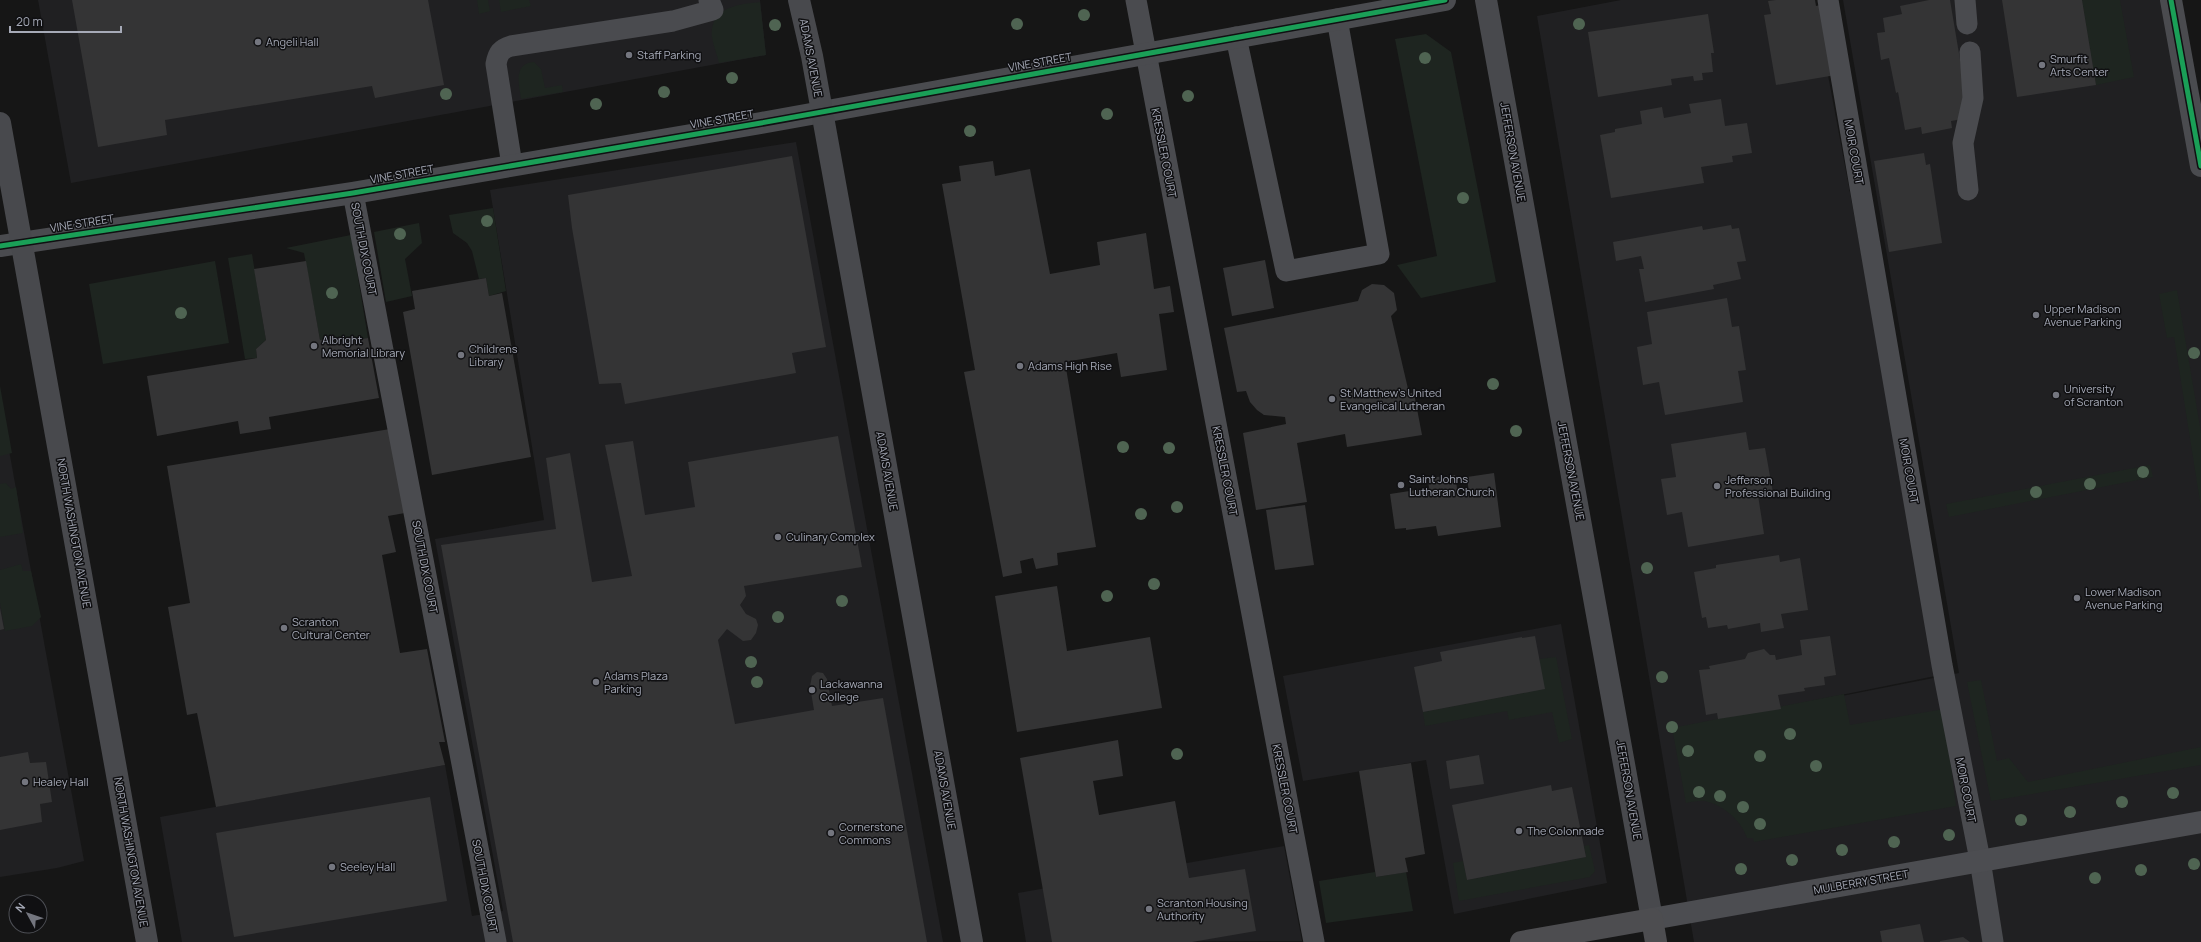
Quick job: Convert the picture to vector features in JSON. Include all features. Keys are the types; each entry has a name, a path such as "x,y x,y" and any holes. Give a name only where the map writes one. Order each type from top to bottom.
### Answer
{"highway":[{"name":"MULBERRY STREET","path":"1520,942 1652,919"},
{"name":"JEFFERSON AVENUE","path":"1652,919 1656,942"}],"main road":[{"name":"ADAMS AVENUE","path":"799,0 821,111 972,942"},
{"name":"JEFFERSON AVENUE","path":"1486,0 1652,919"},
{"name":"NORTH WASHINGTON AVENUE","path":"0,123 147,942"},
{"name":"MULBERRY STREET","path":"1652,919 2201,822"}],"street":[{"name":"VINE STREET","path":"0,246 353,193 1445,0"},
{"path":"2171,0 2201,166"}],"lane":[{"path":"512,165 496,64 497,56 503,49 511,46 673,21 713,10 710,0"},
{"name":"KRESSLER COURT","path":"1136,0 1314,942"},
{"name":"MOIR COURT","path":"1828,0 1938,642 1980,860 1993,942"},
{"path":"1965,0 1967,24"},
{"path":"1236,37 1286,271 1293,270 1379,254 1337,19"},
{"path":"1968,190 1963,143 1973,98 1970,52"},
{"name":"SOUTH DIX COURT","path":"353,193 496,942"}],"shaded area":[{"path":"38,0 760,0 766,55 71,183"},
{"path":"477,0 488,0 490,11 479,14"},
{"path":"499,0 529,0 531,6 501,12"},
{"name":"University of Scranton","path":"1621,0 1814,0 1940,675 1668,730 1959,673 1843,0 2181,0 2201,117 2201,942 1694,942 1537,16"},
{"path":"2082,0 2120,0 2134,77 2096,85"},
{"path":"760,2 766,55 719,63 712,37 714,21 718,15 738,5"},
{"path":"1426,34 1451,52 1496,282 1421,298 1397,265 1437,256 1395,39"},
{"path":"534,62 541,69 545,88 562,85 563,92 521,99 519,81 520,70 527,63"},
{"path":"796,142 943,942 182,942 160,817 445,765 472,916 503,911 435,539 544,520 490,190"},
{"path":"493,208 506,291 489,296 486,278 479,279 472,251 467,243 453,233 449,215"},
{"path":"419,223 422,243 405,259 412,296 386,302 374,232"},
{"path":"351,235 368,338 331,343 331,338 320,340 304,253 286,248"},
{"path":"252,254 266,340 256,349 257,358 245,359 228,258"},
{"path":"215,261 229,343 103,364 89,284"},
{"path":"2177,290 2201,433 2201,508 2174,337 2167,338 2159,294"},
{"path":"0,386 12,453 0,456"},
{"path":"0,401 84,861 57,868 0,877"},
{"path":"2150,465 2153,477 1949,517 1946,504"},
{"path":"6,483 11,489 16,487 23,533 0,537 0,484"},
{"path":"21,564 23,571 31,571 41,617 32,626 5,631 0,603 0,570"},
{"path":"1561,624 1607,883 1454,914 1426,760 1303,781 1283,676"},
{"path":"1556,657 1572,739 1559,743 1552,712 1509,720 1507,711 1425,726 1423,712 1544,689 1539,659"},
{"path":"1981,680 1997,761 2009,758 2028,782 2201,747 2201,765 1991,801 1967,682"},
{"path":"1844,694 1850,725 1944,709 1956,806 1754,842 1753,838 1747,838 1736,819 1725,810 1712,803 1703,801 1686,803 1672,728"},
{"path":"1589,845 1595,871 1590,877 1459,901 1453,863 1463,861 1467,880 1586,857 1584,846"},
{"name":"Scranton Housing Authority","path":"1284,846 1302,941 1026,942 1018,893"},
{"path":"1375,872 1376,877 1406,872 1413,911 1326,923 1319,881"}],"building":[{"name":"Angeli Hall","path":"72,0 428,0 444,85 375,98 372,86 165,120 167,135 98,147"},
{"path":"1815,0 1816,6 1824,4 1836,75 1776,85 1764,15 1771,14 1768,1"},
{"path":"1929,0 1950,0 1968,107 1967,118 1951,121 1952,128 1922,134 1921,127 1905,130 1898,92 1896,93 1889,58 1881,60 1877,33 1885,32 1883,18 1902,14 1900,6"},
{"name":"Smurfit Arts Center","path":"2002,0 2082,0 2096,85 2017,97"},
{"path":"1708,14 1714,53 1711,53 1713,72 1702,73 1703,80 1694,81 1693,76 1671,79 1672,85 1598,97 1588,32"},
{"path":"1721,99 1725,126 1747,123 1752,153 1732,156 1733,162 1701,167 1704,183 1611,198 1600,135 1615,132 1615,129 1642,124 1640,111 1662,107 1664,118 1691,113 1689,104"},
{"path":"1924,153 1926,165 1930,164 1942,243 1889,252 1874,161"},
{"path":"792,156 826,347 792,353 796,373 625,404 621,383 599,384 572,228 568,195"},
{"name":"Adams High Rise","path":"993,161 995,176 1030,169 1050,274 1100,265 1097,242 1146,233 1154,289 1170,286 1174,312 1159,314 1167,370 1121,377 1117,353 1065,362 1096,547 1057,553 1058,565 1036,569 1033,558 1020,561 1022,573 1003,577 964,372 975,370 942,184 961,181 959,166"},
{"path":"1731,225 1732,229 1739,228 1746,261 1737,262 1741,279 1713,285 1714,289 1645,302 1639,269 1644,269 1641,256 1616,261 1613,242 1702,226 1703,230"},
{"path":"1265,260 1274,308 1232,316 1223,268"},
{"name":"Albright Memorial Library","path":"306,261 320,340 331,338 331,343 368,338 379,398 269,417 271,429 240,434 238,421 157,436 147,376 257,358 256,349 266,340 254,269"},
{"name":"Childrens Library","path":"486,278 489,296 502,293 531,457 432,475 403,312 415,309 412,291"},
{"name":"St Matthew's United Evangelical Lutheran","path":"1372,284 1384,285 1394,293 1397,310 1391,316 1409,393 1414,393 1422,435 1347,447 1345,434 1297,443 1307,502 1256,510 1243,433 1286,424 1285,417 1264,415 1250,402 1246,391 1237,392 1224,328 1358,301 1362,290"},
{"path":"1727,298 1732,327 1739,326 1746,370 1738,371 1743,402 1665,415 1659,382 1643,385 1637,347 1652,344 1647,312"},
{"name":"Scranton Cultural Center","path":"390,429 405,513 388,516 396,552 382,555 400,653 427,649 445,742 439,742 445,765 216,807 197,713 187,715 168,607 190,603 167,466"},
{"name":"Jefferson Professional Building","path":"1746,432 1749,450 1765,448 1773,493 1758,495 1764,534 1688,547 1682,512 1667,515 1661,479 1676,477 1671,444"},
{"name":"Adams Plaza Parking","path":"838,436 862,567 744,586 746,596 740,605 746,614 756,619 758,625 756,633 751,640 743,641 727,629 718,640 735,724 814,710 810,686 812,676 817,672 823,673 827,679 832,706 883,698 927,942 513,942 441,545 556,529 546,458 570,453 592,582 632,576 605,445 633,441 645,515 695,507 688,462"},
{"path":"1494,473 1501,527 1438,536 1436,526 1406,530 1406,528 1395,529 1390,494 1429,488 1428,478 1455,475 1458,495 1469,493 1467,477"},
{"path":"1305,505 1314,565 1275,570 1266,510"},
{"path":"1779,555 1780,562 1800,558 1808,610 1781,614 1784,628 1761,632 1760,623 1728,629 1727,625 1708,628 1706,617 1702,618 1694,572 1716,568 1716,565"},
{"path":"1057,586 1067,651 1150,637 1162,708 1017,732 995,596"},
{"path":"0,608 4,629 0,630"},
{"path":"1535,636 1545,689 1423,712 1414,667 1442,661 1440,652"},
{"path":"1830,636 1836,675 1824,677 1825,685 1804,688 1805,691 1778,695 1781,709 1718,719 1717,713 1706,715 1699,670 1710,669 1709,666 1745,659 1748,653 1764,649 1770,655 1775,655 1776,660 1802,655 1800,640"},
{"path":"1118,740 1123,776 1093,781 1099,815 1175,801 1189,878 1245,869 1256,931 1192,942 1052,942 1020,758"},
{"name":"Healey Hall","path":"28,752 30,763 46,762 52,802 40,804 42,822 0,830 0,757"},
{"path":"1479,755 1484,784 1450,789 1446,761"},
{"path":"1411,763 1425,854 1405,858 1408,872 1376,877 1359,771"},
{"name":"The Colonnade","path":"1551,785 1552,791 1572,787 1586,857 1467,880 1452,805"},
{"name":"Seeley Hall","path":"430,797 447,901 234,937 216,833"},
{"path":"1920,924 1924,942 1882,942 1880,931"},
{"path":"1963,937 1970,942 1940,942 1940,941"}],"cycle path":[{"path":"0,246 353,193 761,123 1445,0"},
{"path":"2171,0 2201,166"}],"place":[{"name":"Angeli Hall","path":"258,42"},
{"name":"Staff Parking","path":"629,55"},
{"name":"Smurfit Arts Center","path":"2042,65"},
{"name":"Upper Madison Avenue Parking","path":"2036,315"},
{"name":"Albright Memorial Library","path":"314,346"},
{"name":"Childrens Library","path":"461,355"},
{"name":"Adams High Rise","path":"1020,366"},
{"name":"University of Scranton","path":"2056,395"},
{"name":"St Matthew's United Evangelical Lutheran","path":"1332,399"},
{"name":"Saint Johns Lutheran Church","path":"1401,485"},
{"name":"Jefferson Professional Building","path":"1717,486"},
{"name":"Culinary Complex","path":"778,537"},
{"name":"Lower Madison Avenue Parking","path":"2077,598"},
{"name":"Scranton Cultural Center","path":"284,628"},
{"name":"Adams Plaza Parking","path":"596,682"},
{"name":"Lackawanna College","path":"812,690"},
{"name":"Healey Hall","path":"25,782"},
{"name":"The Colonnade","path":"1519,831"},
{"name":"Cornerstone Commons","path":"831,833"},
{"name":"Seeley Hall","path":"332,867"},
{"name":"Scranton Housing Authority","path":"1149,909"}]}
